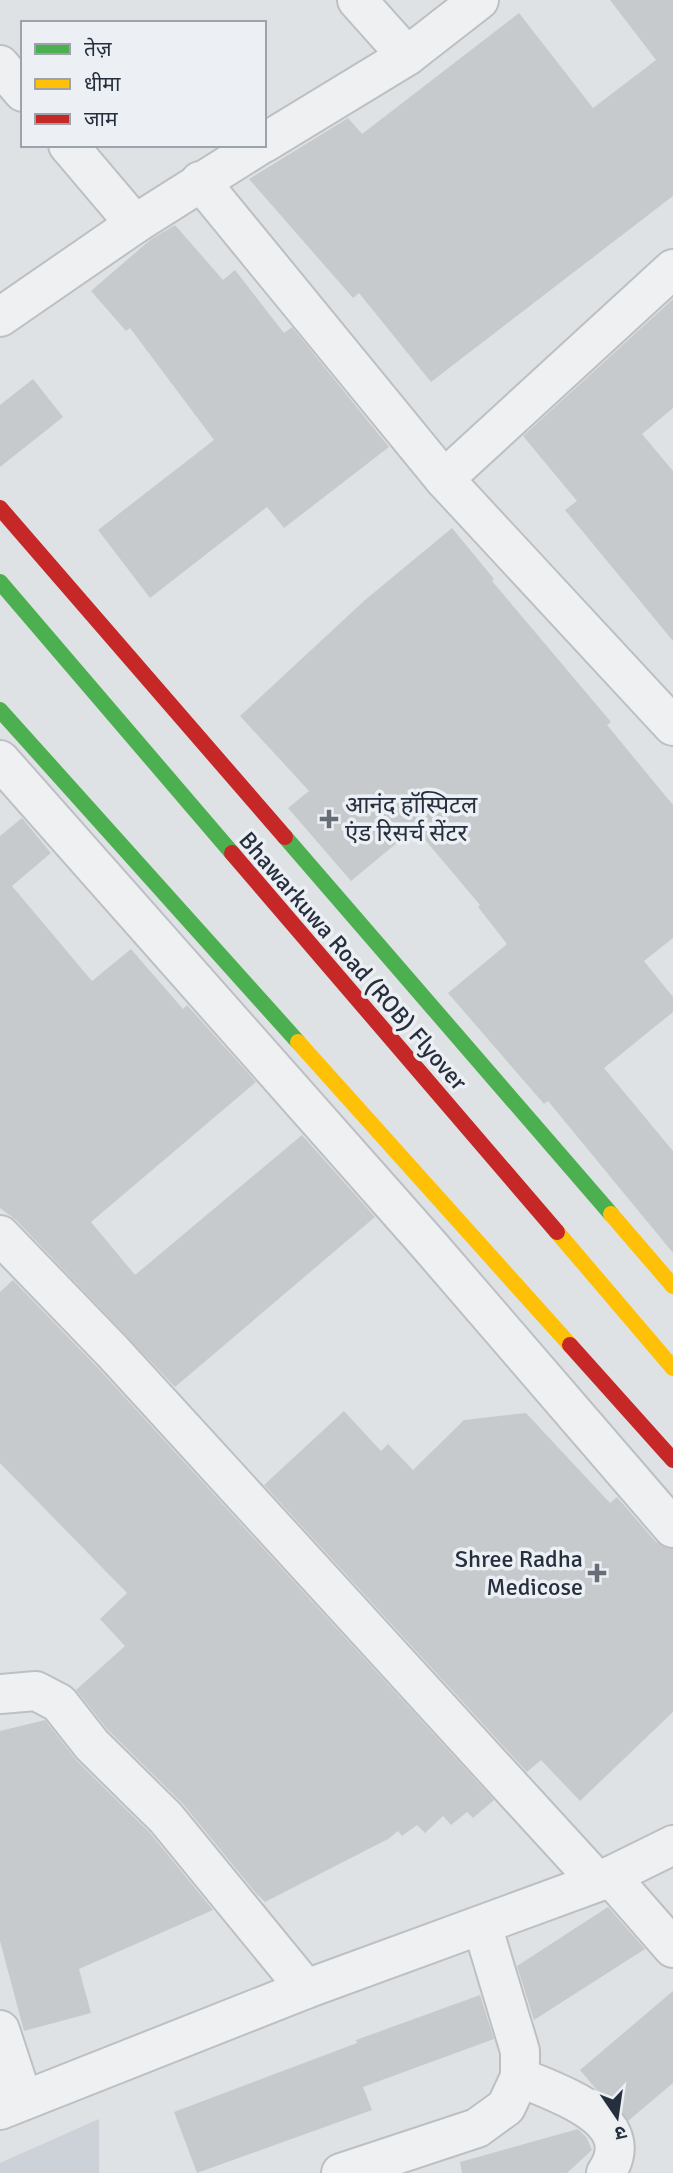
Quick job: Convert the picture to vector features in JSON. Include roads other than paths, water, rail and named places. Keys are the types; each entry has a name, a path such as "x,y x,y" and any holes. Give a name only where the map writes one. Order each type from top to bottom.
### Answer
{"main road":[{"path":"0,508 673,1286"},
{"name":"Bhawarkuwa Road (ROB) Flyover","path":"0,582 673,1368"},
{"path":"0,710 673,1460"}],"street":[{"path":"357,0 407,56"},
{"path":"266,142 407,56 479,0"},
{"path":"0,65 21,90"},
{"path":"70,147 135,224"},
{"path":"0,317 135,224 257,147"},
{"path":"200,181 444,479 673,726"},
{"path":"444,479 673,269"},
{"path":"0,760 429,1245 673,1528"},
{"path":"0,1235 113,1352 604,1879 673,1948"},
{"path":"0,1694 36,1691 59,1703 92,1745 166,1818 306,1989"},
{"path":"0,2030 11,2105 306,1989 604,1879 673,1845"},
{"path":"341,2173 477,2128 506,2107 520,2077 520,2051 482,1925"},
{"path":"520,2077 585,2106 607,2124 615,2141 614,2161 606,2173"}],"place":[{"name":"आनंद हॉस्पिटल एंड रिसर्च सेंटर","path":"329,819"},
{"name":"Shree Radha Medicose","path":"597,1573"}]}
